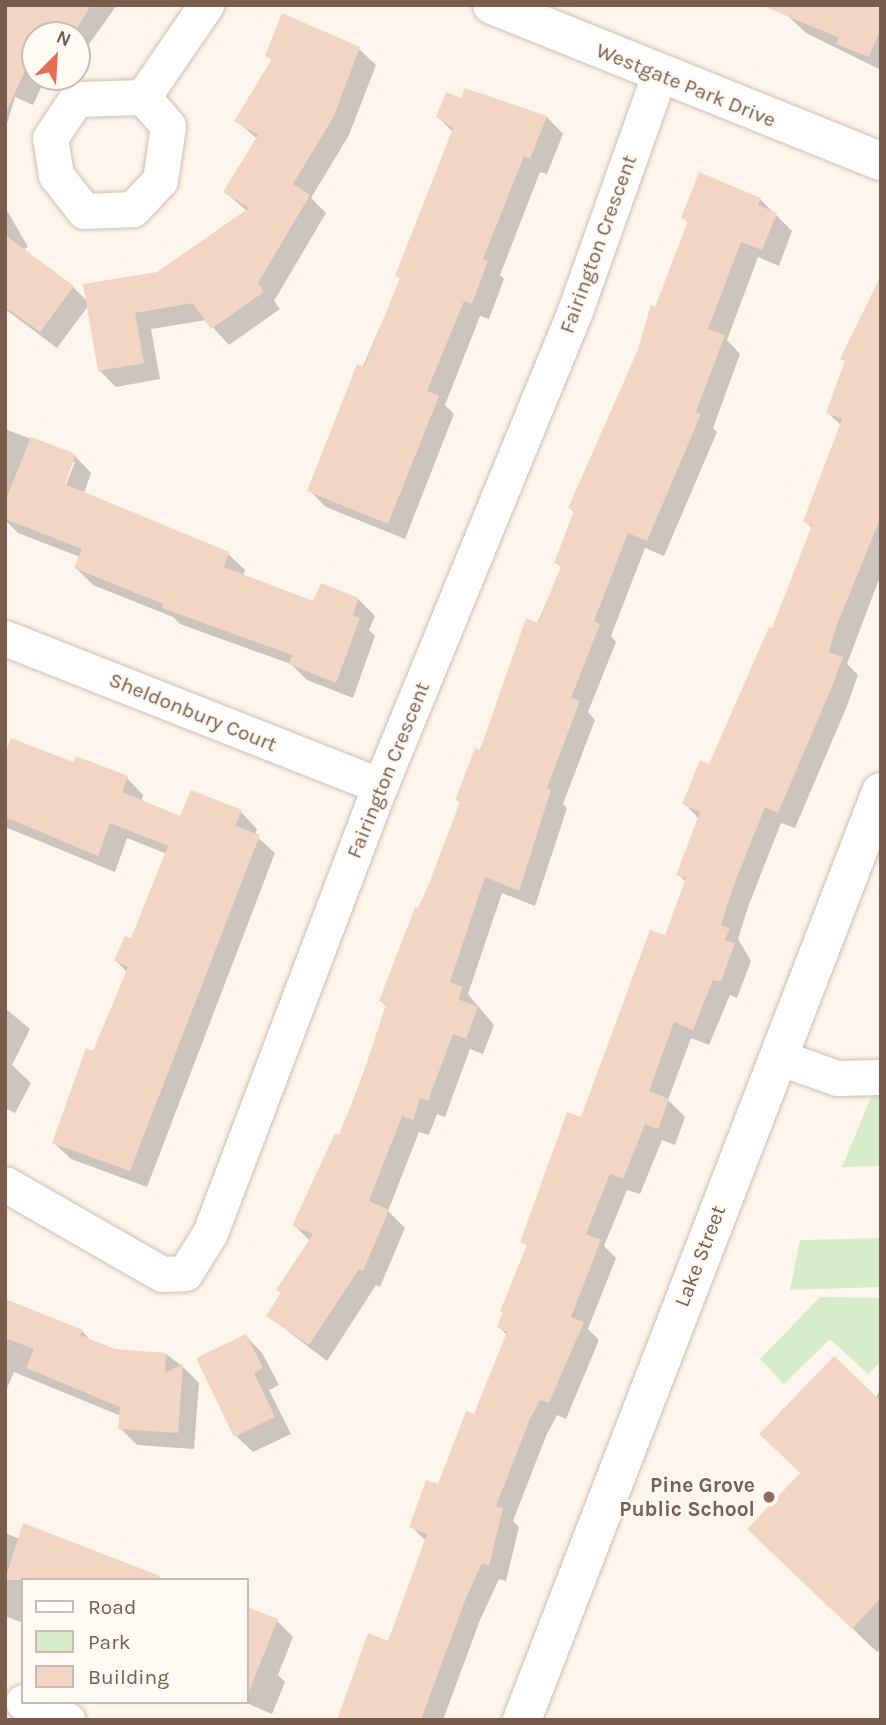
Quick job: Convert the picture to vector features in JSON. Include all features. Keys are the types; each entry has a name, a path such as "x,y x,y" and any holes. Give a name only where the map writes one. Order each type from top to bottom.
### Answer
{"street":[{"path":"143,97 206,5"},
{"name":"Westgate Park Drive","path":"492,5 659,75 881,161"},
{"name":"Fairington Crescent","path":"5,1184 162,1273 186,1273 209,1233 380,786 575,311 659,75"},
{"name":"Sheldonbury Court","path":"5,638 380,786"},
{"name":"Lake Street","path":"522,1720 881,793"},
{"path":"778,1057 837,1078 881,1077"},
{"path":"22,1705 67,1720"}],"green space":[{"path":"881,1073 881,1166 842,1167"},
{"path":"881,1238 881,1287 790,1290 800,1240"},
{"path":"820,1297 881,1298 881,1362 868,1374 830,1339 784,1384 760,1359"}],"building":[{"path":"5,5 91,5 81,21 21,21 21,79 5,115"},
{"path":"761,5 881,5 881,28 869,57 836,44 839,38"},
{"path":"282,13 360,47 333,118 293,184 310,195 258,283 264,292 211,329 193,303 135,313 144,363 98,371 83,284 157,272 249,208 223,192 258,135 234,121 272,59 265,56"},
{"path":"465,88 547,116 530,159 524,156 483,259 488,261 472,304 464,301 427,391 439,396 388,524 307,491 357,364 364,367 400,278 395,276 453,128 436,117 446,92 461,98"},
{"path":"699,172 761,198 758,205 777,213 762,250 741,242 708,329 725,335 696,412 701,414 647,541 628,533 594,621 600,624 571,698 580,701 547,788 551,790 519,891 485,877 450,982 463,987 458,999 478,1007 466,1039 453,1034 428,1101 420,1098 413,1120 402,1116 369,1201 389,1210 363,1271 359,1269 309,1345 266,1316 281,1293 276,1290 313,1234 292,1226 335,1133 339,1135 363,1075 386,1004 379,1001 415,907 418,908 427,889 460,802 455,800 475,748 480,750 526,618 538,623 561,566 554,563 574,511 568,508 637,352 651,305 655,307 688,221 681,218"},
{"path":"5,235 74,286 40,332 5,307"},
{"path":"881,275 881,517 836,627 829,652 843,657 831,689 778,813 765,807 732,890 721,925 730,928 725,940 735,943 721,982 713,980 693,1030 674,1022 649,1091 669,1099 658,1129 645,1124 623,1179 610,1174 586,1234 601,1240 571,1317 584,1322 549,1403 540,1400 530,1419 496,1506 503,1508 489,1566 482,1563 464,1603 421,1720 337,1720 368,1633 388,1641 427,1534 409,1527 426,1480 438,1484 466,1411 474,1414 507,1332 497,1327 503,1312 500,1311 527,1245 520,1242 567,1112 581,1117 650,930 665,935 686,878 676,875 700,812 682,804 700,760 709,764 769,627 772,628 812,525 803,522 842,419 826,413 845,361 840,359"},
{"path":"31,437 76,454 65,484 229,552 224,567 313,601 321,583 359,598 353,615 360,618 336,683 289,664 292,655 162,608 163,604 74,568 82,549 5,519 5,502"},
{"path":"11,738 73,762 76,756 128,776 122,792 180,816 191,790 242,810 235,826 260,835 130,1171 52,1143 86,1048 93,1051 128,967 114,961 125,936 131,938 168,846 110,823 98,856 5,817 5,753"},
{"path":"5,1299 83,1330 80,1335 115,1349 166,1353 165,1373 183,1364 178,1433 118,1429 120,1407 26,1368 34,1349 5,1338"},
{"path":"246,1334 263,1368 254,1373 275,1417 234,1437 196,1358"},
{"path":"834,1356 881,1401 881,1598 852,1629 747,1529 800,1473 759,1434"},
{"path":"23,1523 160,1576 160,1578 5,1580"},
{"path":"248,1607 278,1619 248,1694"}],"place":[{"name":"Pine Grove Public School","path":"769,1497"}]}
